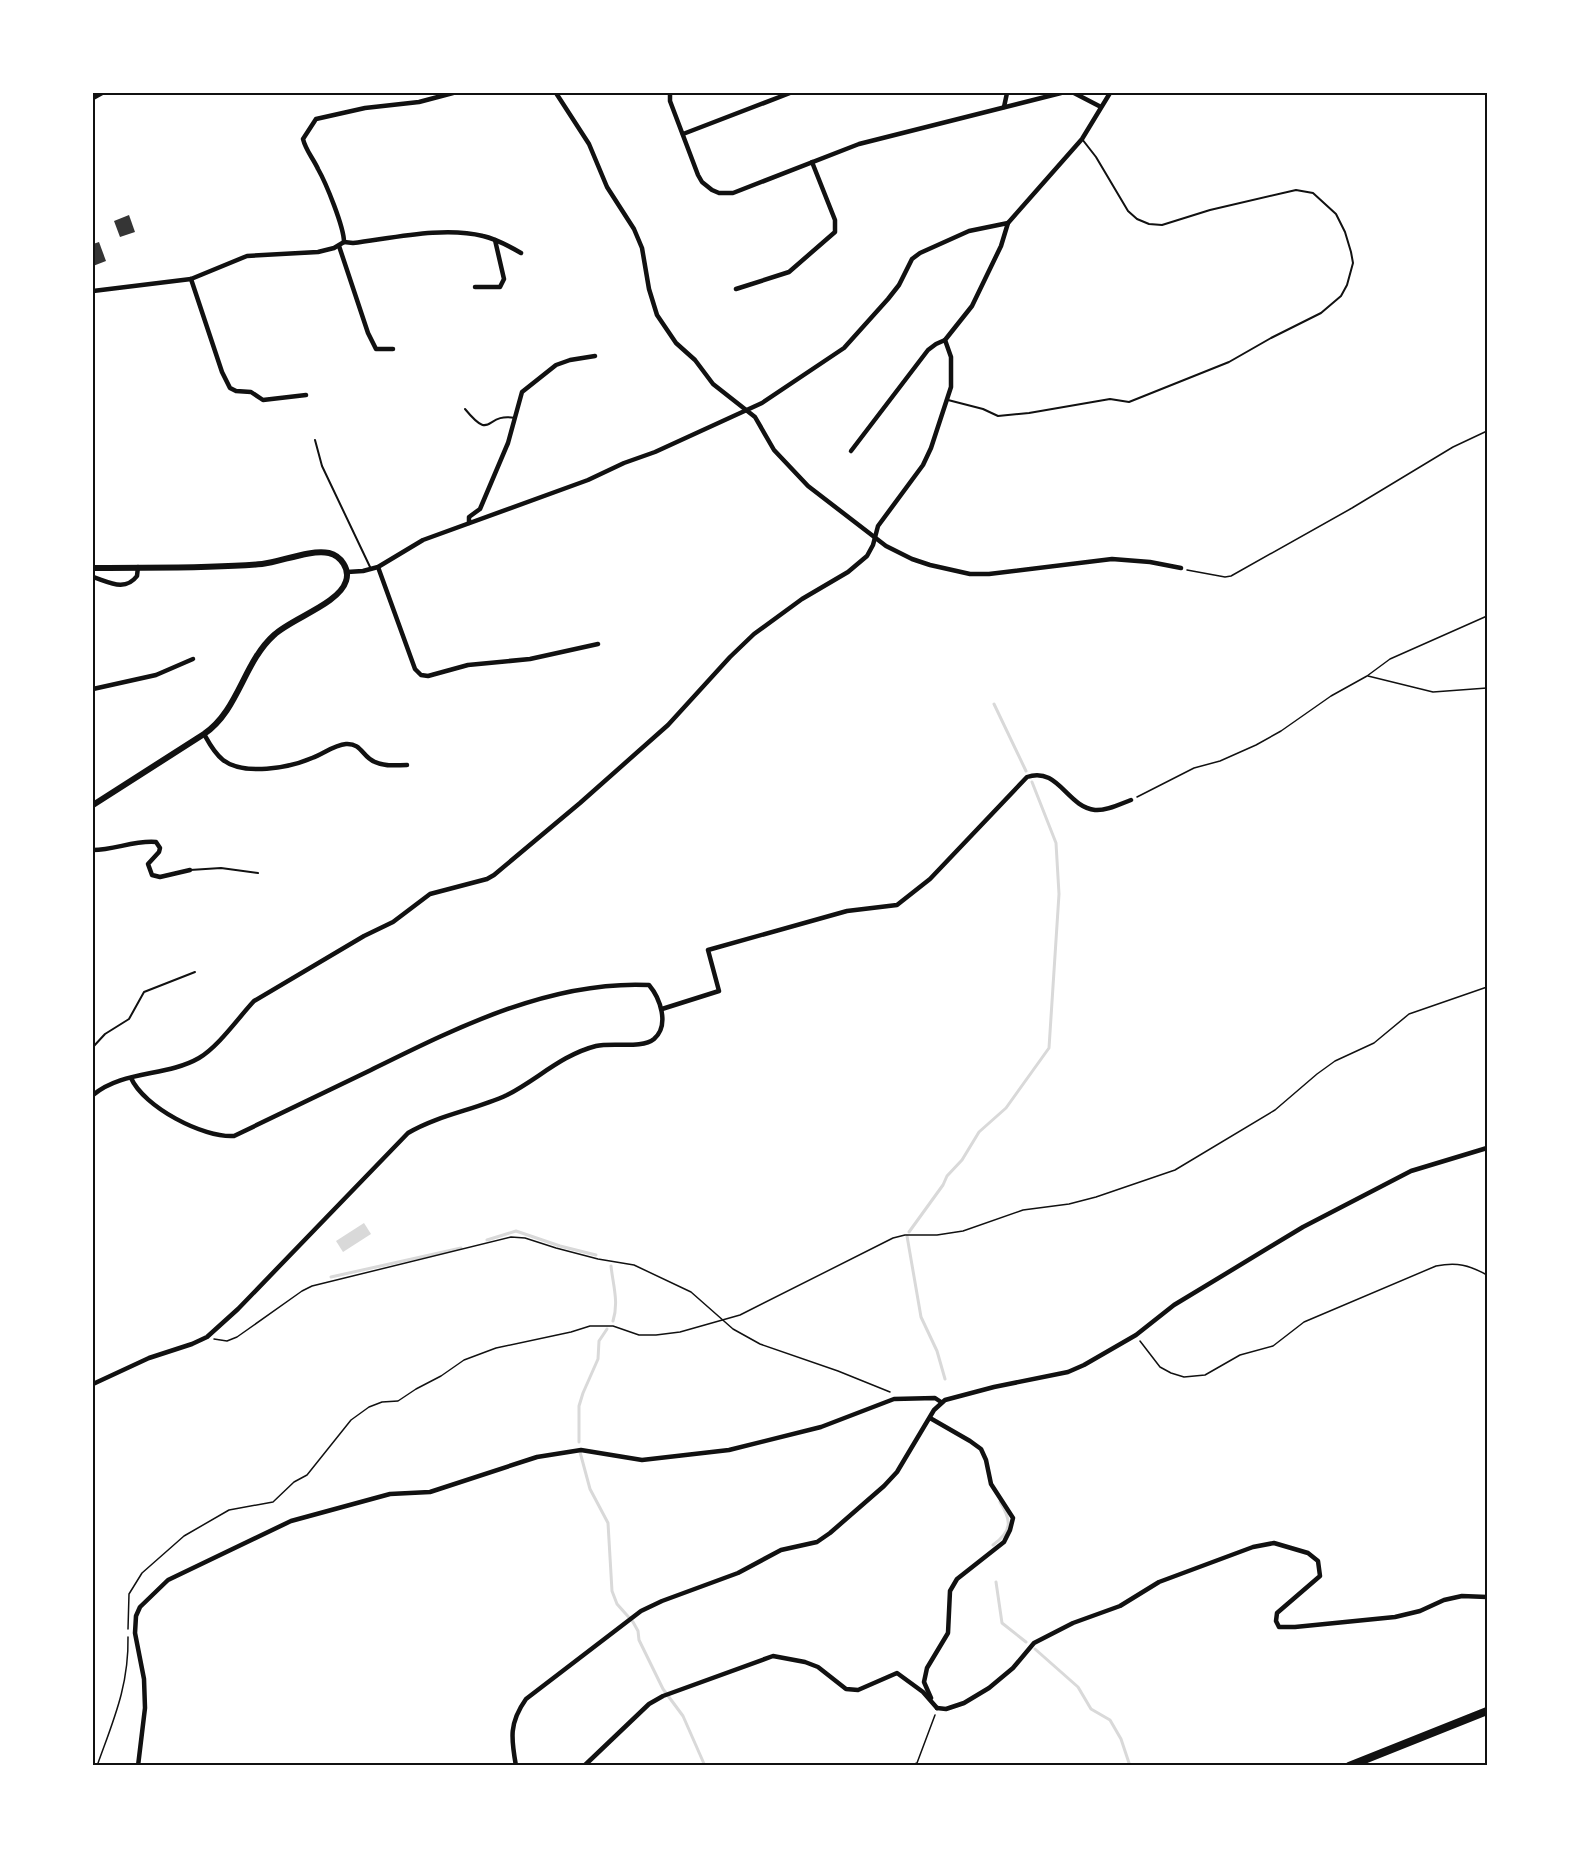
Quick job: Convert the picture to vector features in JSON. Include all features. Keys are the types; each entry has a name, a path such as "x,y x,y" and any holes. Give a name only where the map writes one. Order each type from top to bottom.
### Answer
{"main road":[{"path":"1349,1766 1487,1711"}],"street":[{"path":"93,98 102,93"},
{"path":"393,349 376,350 368,333 341,244 343,230 318,168 306,151 303,139 316,119 342,112 418,102 453,93"},
{"path":"556,93 589,144 607,187 634,229 642,248 649,289 657,315 676,343 695,360 713,384 755,417 764,429 774,450 808,486 886,546 912,559 970,574 1026,571 1112,560 1150,562 1180,568"},
{"path":"670,93 670,100 702,182 719,193 740,191 859,144 1061,93"},
{"path":"683,134 790,93"},
{"path":"1004,107 1007,93"},
{"path":"1074,93 1101,107"},
{"path":"851,451 928,350 945,340 972,306 1001,246 1008,223 1082,139 1110,93"},
{"path":"736,289 789,272 835,232 835,220 812,162"},
{"path":"347,573 378,567 423,540 588,480 747,411 844,348 888,299 899,285 912,259 920,253 969,231 1008,223"},
{"path":"93,291 191,279 247,256 318,252 341,244 454,232 474,234 495,240 521,253"},
{"path":"475,287 500,287 504,279 495,240"},
{"path":"191,279 222,372 230,388 236,392 251,392 263,400 306,395"},
{"path":"93,1095 111,1083 162,1072 197,1059 210,1050 261,995 393,922 430,894 486,879 502,869 668,725 754,634 802,599 848,572 862,561 870,552 883,519 923,465 931,448 947,400 952,370 951,357 945,340"},
{"path":"469,523 469,517 480,509 507,442 522,392 548,371 570,360 595,356"},
{"path":"93,568 264,564 322,552 339,558 347,573 346,582 337,594 290,623 267,642 231,706 218,723 93,805"},
{"path":"93,577 118,585 126,585 137,576 138,567"},
{"path":"378,567 415,669 421,675 428,676 468,664 530,659 598,644"},
{"path":"93,689 156,675 193,659"},
{"path":"204,734 221,759 246,769 299,763 334,747 348,744 359,747 367,757 378,764 407,765"},
{"path":"662,1009 719,991 708,950 847,911 897,905 930,879 1027,777 1038,774 1051,778 1090,809 1107,809 1131,800"},
{"path":"93,850 137,842 156,842 160,848 159,852 148,864 152,875 160,877 190,870"},
{"path":"93,1384 149,1358 207,1337 238,1309 408,1133 421,1125 505,1096 556,1062 594,1046 638,1044 653,1040 661,1030 662,1009 655,992 649,985 627,984 556,995 507,1008 421,1046 234,1136 210,1134 177,1118 141,1094 131,1078"},
{"path":"516,1766 511,1738 518,1710 526,1699 634,1615 662,1601 738,1573 781,1550 817,1542 823,1538 897,1472 941,1402 994,1387 1068,1372 1084,1365 1136,1335 1174,1305 1334,1210 1411,1171 1487,1148"},
{"path":"138,1766 145,1708 144,1679 135,1633 135,1616 140,1607 168,1580 291,1521 390,1494 430,1492 537,1457 581,1450 642,1460 729,1450 821,1427 899,1398 935,1398 941,1402"},
{"path":"930,1418 981,1449 991,1484 1013,1518 1004,1542 957,1578 950,1591 948,1633 927,1668 924,1682 937,1708"},
{"path":"584,1766 650,1704 663,1696 773,1656 818,1667 846,1689 858,1690 897,1673 923,1692 937,1708 946,1709 989,1688 1013,1668 1034,1643 1073,1623 1120,1606 1159,1582 1253,1547 1274,1543 1308,1553 1318,1561 1320,1569 1320,1576 1277,1613 1276,1621 1279,1627 1395,1617 1462,1596 1487,1597"}],"lane":[{"path":"947,400 983,409 998,416 1110,399 1129,402 1229,362 1321,313 1341,296 1347,285 1353,262 1345,232 1336,214 1313,194 1296,190 1210,210 1162,225 1149,224 1137,219 1128,211 1096,157 1082,139"},
{"path":"465,409 475,422 482,426 504,417 515,418"},
{"path":"315,440 322,466 371,569"},
{"path":"190,870 221,868 258,873"},
{"path":"93,1047 105,1034 129,1019 144,993 195,972"}],"path":[{"path":"1180,568 1231,576 1352,508 1453,447 1487,431"},
{"path":"1131,800 1194,768 1256,745 1281,731 1331,696 1367,676 1390,659 1487,616"},
{"path":"1367,676 1433,692 1487,688"},
{"path":"97,1766 122,1698 128,1655 129,1594 142,1573 183,1536 230,1510 273,1502 294,1482 308,1475 319,1458 351,1420 369,1407 382,1402 398,1401 464,1360 496,1348 590,1326 613,1326 645,1336 680,1332 740,1315 893,1238 963,1231 1023,1210 1096,1197 1175,1170 1275,1110 1335,1061 1374,1043 1409,1014 1487,987"},
{"path":"207,1337 221,1341 237,1337 312,1286 519,1237 598,1259 634,1265 691,1292 733,1329 759,1344 874,1384 899,1398"},
{"path":"1136,1335 1160,1367 1184,1377 1205,1375 1240,1354 1273,1346 1304,1322 1436,1266 1462,1264 1487,1275"},
{"path":"909,1766 917,1763 937,1708"}],"shaded area":[{"path":"364,1223 371,1234 343,1252 336,1241"}],"building":[{"path":"129,215 135,232 120,237 114,221"},
{"path":"99,242 106,261 93,266 93,244"}],"waterway":[{"path":"994,704 1026,771"},
{"path":"909,1232 947,1176 962,1160 979,1132 1006,1108 1049,1048 1059,894 1056,843 1032,782"},
{"path":"487,1240 516,1231 596,1255"},
{"path":"907,1236 921,1317 937,1351 945,1379"},
{"path":"331,1277 461,1248"},
{"path":"611,1266 616,1300 613,1321"},
{"path":"579,1442 579,1406 598,1359 599,1341 607,1329"},
{"path":"580,1452 590,1489 608,1523 612,1591 617,1604 638,1631 639,1640 663,1689 683,1716 705,1766"},
{"path":"993,1545 1004,1535 1008,1525 1007,1515 1000,1502"},
{"path":"996,1582 1002,1623 1026,1642"},
{"path":"1035,1649 1078,1687 1091,1709 1110,1720 1121,1739 1130,1766"}]}
